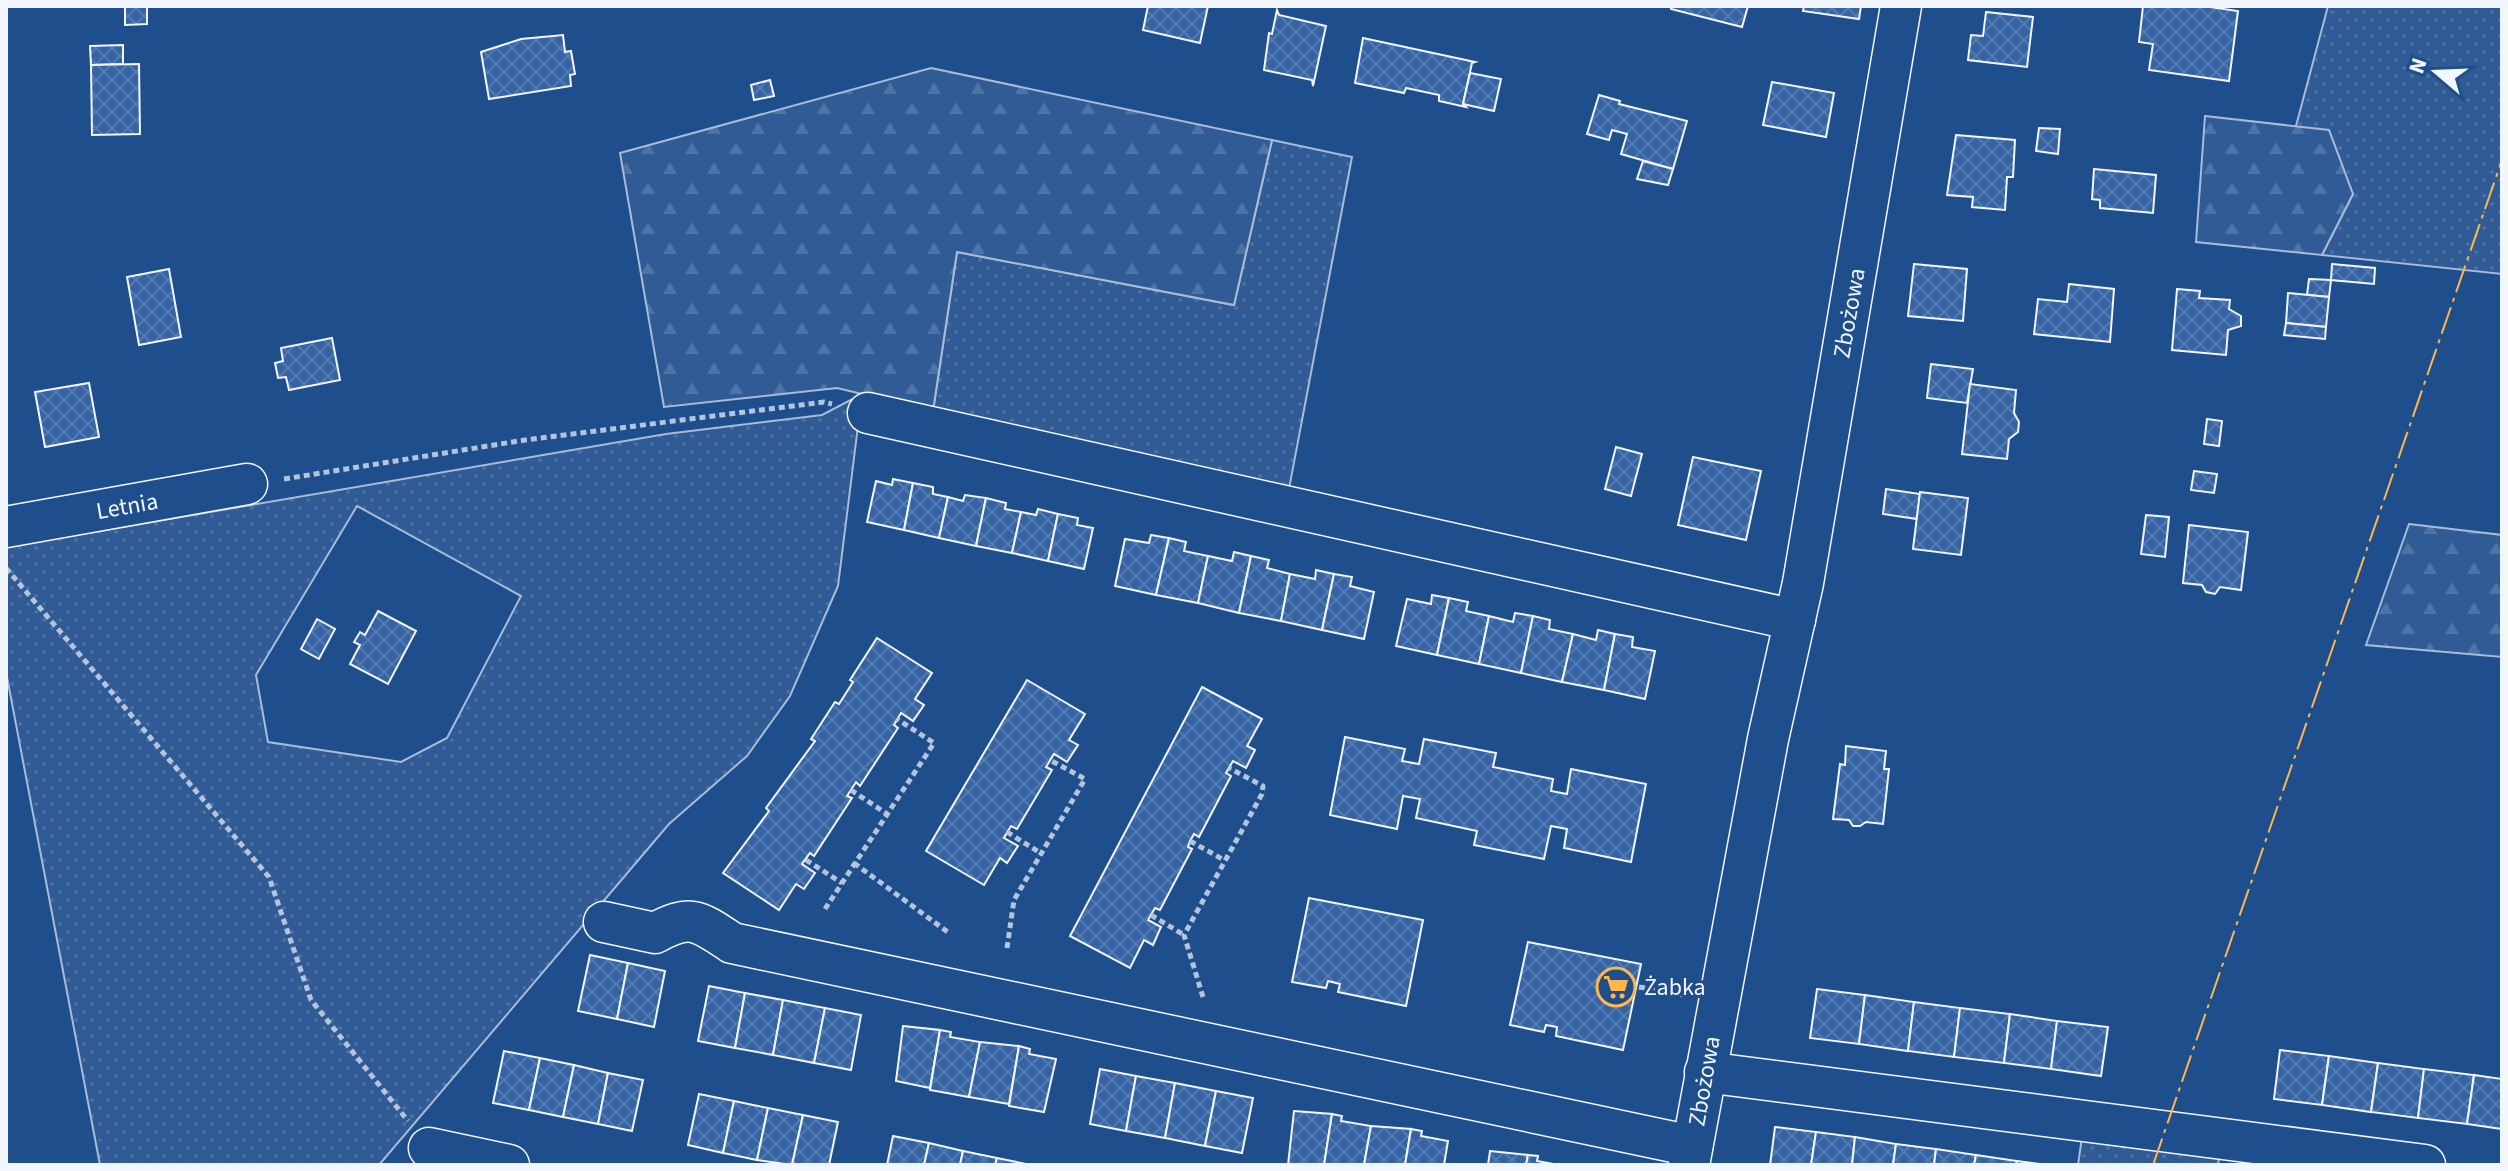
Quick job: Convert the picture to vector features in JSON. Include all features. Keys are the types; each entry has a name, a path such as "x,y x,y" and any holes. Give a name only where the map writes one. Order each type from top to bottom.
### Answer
{"street":[{"name":"Zbożowa","path":"1690,1156 1768,739 1780,617 1901,6"},
{"path":"868,413 1780,617"},
{"name":"Letnia","path":"6,527 247,484"},
{"path":"604,922 655,933 679,920 705,925 732,943 1690,1156"},
{"path":"1705,1072 2425,1165"},
{"path":"429,1148 509,1165"}],"path":[{"path":"247,484 525,440 824,402 868,413"},
{"path":"6,568 269,877 311,1000 429,1148"},
{"path":"825,909 934,743 897,719"},
{"path":"1007,948 1014,900 1085,779 1050,760"},
{"path":"1184,935 1262,794 1263,786 1229,768"},
{"path":"851,790 887,814"},
{"path":"1007,832 1042,854"},
{"path":"1190,841 1224,860"},
{"path":"806,860 842,883"},
{"path":"854,863 949,933"},
{"path":"1151,915 1184,935 1203,997"},
{"path":"1639,987 1696,998"}],"green space":[{"path":"2328,6 2502,6 2502,274 2322,255 2353,194 2296,126"},
{"path":"931,68 1272,140 1234,305 957,252 933,411 837,388 664,407 620,153"},
{"path":"2205,116 2329,130 2353,194 2322,255 2196,242"},
{"path":"1272,140 1352,157 1288,494 933,411 957,252 1234,305"},
{"path":"862,394 838,586 790,696 747,756 669,824 379,1165 100,1165 6,672 6,547 666,434 822,415","holes":["357,506 521,596 447,738 401,762 268,742 256,675"]},
{"path":"2409,524 2502,535 2502,657 2366,645"},
{"path":"2082,1137 2219,1158 2218,1165 2078,1165"}],"building":[{"path":"125,6 147,6 147,24 125,25"},
{"path":"1148,6 1208,6 1200,43 1143,30"},
{"path":"1671,6 1748,6 1742,27 1671,9"},
{"path":"1804,6 1861,6 1859,19 1803,11"},
{"path":"2143,6 2203,6 2238,11 2229,81 2149,70 2153,44 2139,42"},
{"path":"1277,10 1279,15 1326,26 1313,86 1312,80 1264,70 1269,33 1272,34"},
{"path":"1986,12 2033,17 2027,67 1968,60 1971,35 1983,36"},
{"path":"563,35 565,52 571,51 575,74 570,75 571,86 489,99 481,52 521,39"},
{"path":"1363,38 1475,62 1472,63 1463,104 1466,107 1439,101 1439,95 1406,88 1404,93 1355,83"},
{"path":"123,45 123,64 91,65 90,46"},
{"path":"139,64 140,134 92,135 91,65"},
{"path":"1470,73 1501,79 1494,111 1463,104"},
{"path":"770,80 774,96 754,100 751,85"},
{"path":"1772,82 1834,93 1826,137 1763,125"},
{"path":"1599,95 1620,101 1619,104 1687,121 1673,169 1621,154 1627,134 1612,130 1609,140 1587,134"},
{"path":"2039,128 2060,129 2058,154 2036,151"},
{"path":"1956,135 2015,140 2013,177 2007,177 2005,210 1972,207 1973,197 1947,195"},
{"path":"1643,161 1673,169 1668,185 1637,179"},
{"path":"2094,169 2156,175 2153,213 2100,208 2100,200 2092,199"},
{"path":"1914,264 1967,269 1963,321 1908,316"},
{"path":"2332,264 2375,268 2374,284 2331,280"},
{"path":"169,269 181,337 139,345 127,277"},
{"path":"2309,279 2331,280 2329,297 2307,295"},
{"path":"2069,284 2114,289 2110,342 2034,334 2038,299 2067,302"},
{"path":"2177,289 2200,291 2199,298 2230,300 2229,309 2241,316 2241,326 2228,330 2226,355 2172,350"},
{"path":"2288,293 2329,297 2326,327 2286,323"},
{"path":"2286,323 2326,327 2325,339 2284,335"},
{"path":"332,338 340,380 289,390 286,377 278,378 275,363 283,361 281,348"},
{"path":"1931,364 1973,369 1967,403 1927,398"},
{"path":"89,383 99,437 45,447 35,392"},
{"path":"1970,384 2016,390 2014,413 2019,422 2018,432 2009,439 2007,459 1962,454"},
{"path":"2207,419 2222,421 2219,446 2204,444"},
{"path":"1616,447 1642,454 1631,496 1605,489"},
{"path":"1693,457 1761,471 1746,540 1678,525"},
{"path":"2194,471 2217,474 2214,493 2191,490"},
{"path":"893,479 913,483 904,530 867,522 876,481 892,485"},
{"path":"913,483 933,487 933,494 948,497 939,538 904,530"},
{"path":"1886,489 1920,494 1917,519 1883,514"},
{"path":"1920,492 1968,498 1961,555 1913,549"},
{"path":"965,495 986,498 976,546 939,538 948,497 963,501"},
{"path":"986,498 1006,503 1005,509 1021,512 1012,553 976,546"},
{"path":"1038,509 1058,514 1048,561 1012,553 1021,512 1036,515"},
{"path":"1058,514 1078,518 1077,525 1093,528 1084,569 1048,561"},
{"path":"2146,515 2169,517 2165,557 2141,554"},
{"path":"2189,525 2248,532 2241,590 2220,587 2215,594 2206,592 2202,585 2183,583"},
{"path":"1151,535 1169,538 1156,595 1115,586 1125,539 1149,543"},
{"path":"1169,538 1186,542 1184,551 1208,556 1198,603 1156,595"},
{"path":"1234,552 1251,556 1239,613 1198,603 1208,556 1232,561"},
{"path":"1251,556 1269,560 1267,568 1290,574 1281,621 1239,613"},
{"path":"1316,570 1334,574 1322,630 1281,621 1290,574 1315,579"},
{"path":"1334,574 1352,577 1350,586 1374,592 1364,639 1322,630"},
{"path":"1432,595 1449,598 1437,655 1396,646 1407,599 1431,604"},
{"path":"1449,598 1468,602 1466,611 1489,616 1479,664 1437,655"},
{"path":"378,611 416,631 388,684 350,664 360,645 354,642 360,632 365,635"},
{"path":"1515,613 1533,616 1521,673 1479,664 1489,616 1513,622"},
{"path":"1533,616 1550,620 1549,629 1573,634 1562,682 1521,673"},
{"path":"317,619 335,629 319,659 301,649"},
{"path":"1598,630 1615,634 1604,690 1562,682 1573,634 1596,640"},
{"path":"1615,634 1633,637 1632,647 1655,651 1645,699 1604,690"},
{"path":"877,638 932,673 915,699 924,705 913,721 901,713 894,725 898,728 860,786 856,782 847,796 852,798 814,856 810,853 802,864 815,873 804,889 796,884 779,910 723,873 815,741 811,739 835,702 839,704 853,682 850,680"},
{"path":"1027,680 1085,714 1069,740 1078,745 1067,762 1054,754 1046,767 1052,770 1017,829 1011,826 1004,838 1018,846 1007,863 1000,858 984,885 926,851"},
{"path":"1202,687 1262,719 1247,746 1255,750 1246,768 1233,761 1226,773 1231,776 1199,837 1194,834 1188,847 1192,849 1160,910 1155,908 1148,920 1161,927 1153,945 1144,940 1130,968 1070,936"},
{"path":"1345,737 1405,749 1402,761 1419,764 1424,739 1496,753 1493,767 1553,779 1551,791 1567,794 1571,769 1646,784 1631,862 1564,848 1567,829 1551,826 1544,859 1474,845 1477,831 1416,818 1420,799 1403,796 1397,829 1330,815"},
{"path":"1846,746 1886,751 1884,769 1889,769 1883,824 1866,822 1853,826 1849,820 1833,819 1840,764 1845,765"},
{"path":"1309,898 1423,920 1406,1006 1338,992 1340,984 1328,981 1326,988 1292,982"},
{"path":"1528,942 1641,964 1623,1050 1556,1036 1557,1027 1546,1025 1544,1032 1510,1025"},
{"path":"590,955 628,963 617,1019 578,1011"},
{"path":"628,963 665,971 654,1027 617,1019"},
{"path":"709,986 745,993 735,1048 698,1041"},
{"path":"1817,989 1865,995 1859,1044 1810,1038"},
{"path":"745,993 783,1000 773,1055 735,1048"},
{"path":"1865,995 1914,1002 1908,1051 1859,1044"},
{"path":"783,1000 825,1008 814,1063 773,1055"},
{"path":"1914,1002 1960,1008 1954,1057 1908,1051"},
{"path":"825,1008 861,1015 851,1070 814,1063"},
{"path":"1960,1008 2010,1014 2004,1063 1954,1057"},
{"path":"2010,1014 2057,1021 2051,1069 2004,1063"},
{"path":"2057,1021 2108,1027 2101,1076 2051,1069"},
{"path":"903,1026 940,1030 930,1088 896,1081"},
{"path":"940,1030 951,1032 950,1037 980,1042 969,1097 930,1090"},
{"path":"980,1042 1019,1046 1009,1104 969,1097"},
{"path":"1019,1046 1030,1049 1029,1054 1056,1059 1044,1112 1009,1106"},
{"path":"2280,1050 2329,1056 2322,1105 2274,1099"},
{"path":"504,1051 540,1058 529,1110 493,1103"},
{"path":"2329,1056 2378,1063 2371,1112 2322,1105"},
{"path":"540,1058 574,1065 563,1117 529,1110"},
{"path":"2378,1063 2424,1069 2418,1118 2371,1112"},
{"path":"574,1065 608,1073 598,1124 563,1117"},
{"path":"1100,1069 1136,1076 1126,1131 1090,1124"},
{"path":"2424,1069 2474,1075 2467,1124 2418,1118"},
{"path":"608,1073 643,1080 632,1131 598,1124"},
{"path":"2474,1075 2502,1079 2502,1129 2467,1124"},
{"path":"1136,1076 1175,1083 1165,1138 1126,1131"},
{"path":"1175,1083 1216,1091 1205,1146 1165,1138"},
{"path":"1216,1091 1253,1098 1242,1153 1205,1146"},
{"path":"699,1094 734,1101 723,1153 688,1145"},
{"path":"734,1101 768,1108 757,1160 723,1153"},
{"path":"768,1108 803,1115 792,1165 757,1160"},
{"path":"1294,1111 1332,1114 1324,1165 1288,1165"},
{"path":"1332,1114 1342,1116 1341,1121 1371,1126 1364,1165 1324,1165"},
{"path":"803,1115 838,1122 829,1165 792,1165"},
{"path":"1371,1126 1411,1129 1405,1165 1364,1165"},
{"path":"1775,1127 1816,1132 1811,1165 1770,1165"},
{"path":"1411,1129 1422,1131 1421,1136 1448,1141 1444,1165 1405,1165"},
{"path":"1816,1132 1855,1137 1852,1165 1811,1165"},
{"path":"893,1136 929,1143 924,1165 887,1165"},
{"path":"1855,1137 1896,1144 1893,1165 1852,1165"},
{"path":"929,1143 963,1151 960,1165 924,1165"},
{"path":"1896,1144 1936,1149 1934,1165 1893,1165"},
{"path":"1936,1149 1976,1155 1974,1165 1934,1165"},
{"path":"963,1151 997,1158 995,1165 960,1165"},
{"path":"1490,1151 1528,1155 1526,1165 1488,1165"},
{"path":"1528,1155 1538,1156 1537,1161 1559,1165 1526,1165"},
{"path":"1976,1155 2017,1161 2016,1165 1974,1165"},
{"path":"997,1158 1031,1165 995,1165"},
{"path":"2017,1161 2048,1165 2016,1165"}],"power":[{"path":"2153,1165 2502,160"}],"place":[{"name":"Żabka","path":"1616,987"}]}
